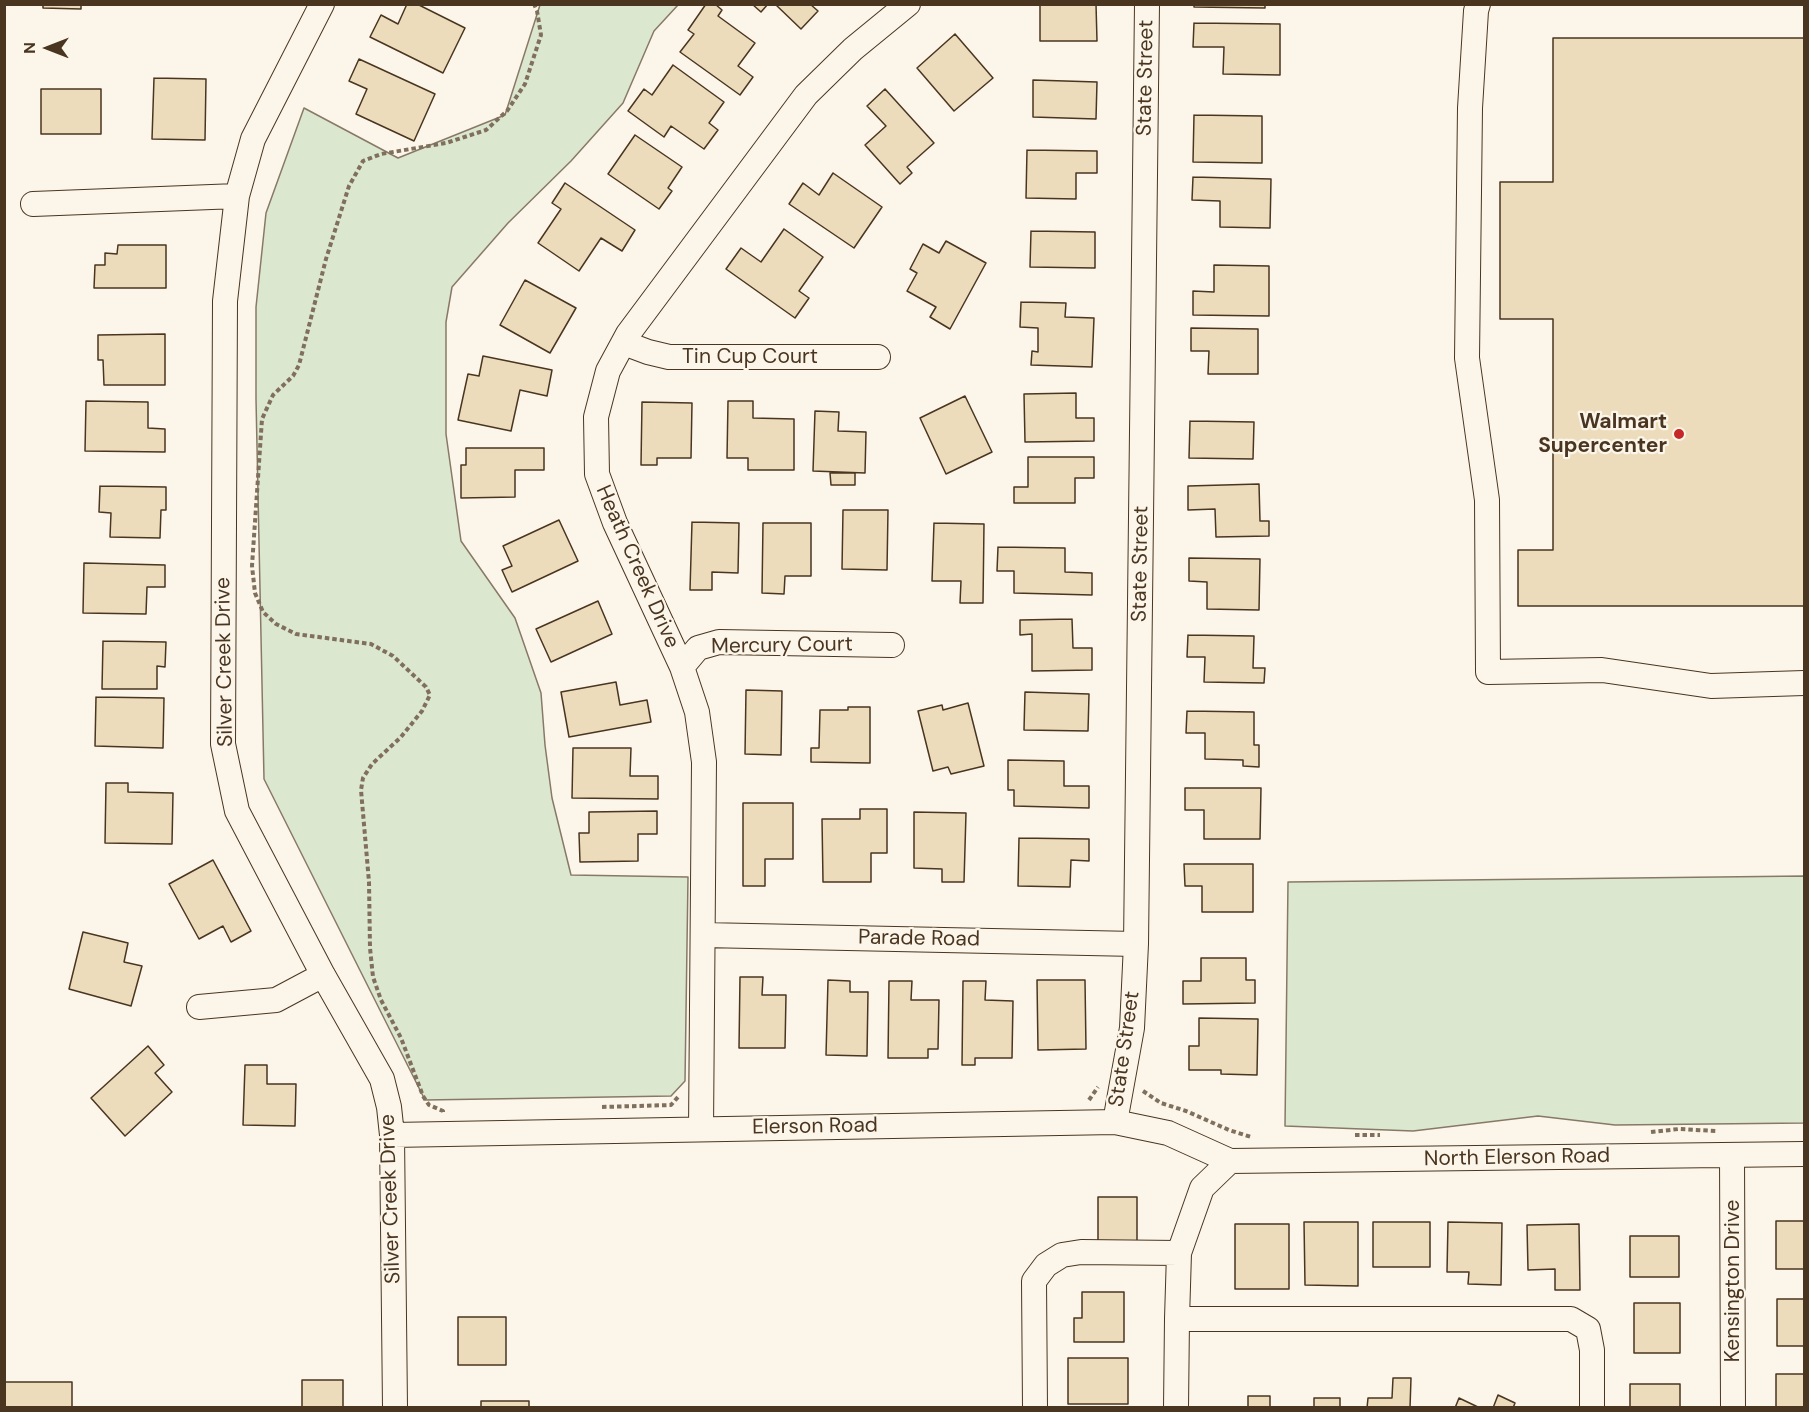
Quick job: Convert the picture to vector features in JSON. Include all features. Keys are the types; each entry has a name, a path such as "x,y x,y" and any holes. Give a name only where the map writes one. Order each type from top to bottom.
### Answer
{"street":[{"name":"Silver Creek Drive","path":"322,4 253,139 237,196 225,301 223,744 237,810 382,1079 389,1107 392,1135 395,1407"},
{"name":"Heath Creek Drive","path":"701,1129 704,762 697,712 682,668 615,523 597,474 596,417 608,371 628,334 806,95 853,49 908,4"},
{"name":"State Street","path":"1115,1122 1132,1028 1136,944 1147,4"},
{"path":"1478,4 1470,108 1467,358 1486,501 1488,672 1602,670 1711,686 1804,683"},
{"path":"33,204 237,196"},
{"name":"Tin Cup Court","path":"624,343 669,357 878,357"},
{"name":"Mercury Court","path":"682,668 698,648 719,642 892,645"},
{"name":"Parade Road","path":"703,935 1136,944"},
{"path":"199,1007 276,1000 324,975"},
{"name":"Elerson Road","path":"392,1135 1115,1122 1168,1133 1230,1161"},
{"name":"North Elerson Road","path":"1230,1161 1804,1154"},
{"name":"Kensington Drive","path":"1732,1155 1733,1407"},
{"path":"1176,1407 1179,1253 1202,1188 1230,1161"},
{"path":"1035,1407 1034,1281 1046,1264 1062,1254 1081,1252 1179,1253"},
{"path":"1177,1319 1571,1319 1588,1329 1592,1350 1592,1407"}],"path":[{"path":"447,1134 443,1111 429,1105 423,1096 401,1038 372,977 369,882 361,790 363,778 372,764 401,737 422,711 430,695 426,687 393,656 371,644 296,634 276,624 263,612 255,593 252,566 262,419 273,395 292,376 299,365 326,259 348,186 363,161 381,154 446,143 486,130 493,124 507,111 525,84 541,35 534,4"}],"green space":[{"path":"540,5 678,5 654,31 623,103 571,161 508,223 452,287 446,322 446,434 461,541 515,618 541,693 552,798 571,875 688,877 685,1081 671,1096 425,1100 264,779 256,307 266,213 304,108 398,158 505,115"},
{"path":"1804,876 1804,1123 1615,1125 1538,1116 1413,1131 1285,1126 1288,882"}],"building":[{"path":"43,4 81,4 81,9 43,8"},
{"path":"407,4 417,4 465,28 443,73 370,37 381,15 398,24"},
{"path":"706,4 715,4 722,10 718,16 755,43 738,66 753,77 740,95 680,52 694,34 688,30"},
{"path":"752,4 768,4 761,12"},
{"path":"775,4 810,4 818,11 801,29"},
{"path":"1040,4 1096,4 1097,41 1040,41"},
{"path":"1194,4 1265,4 1265,8 1194,7"},
{"path":"1194,23 1280,24 1280,75 1223,74 1224,47 1193,47"},
{"path":"955,34 993,78 954,111 917,68"},
{"name":"Walmart Supercenter","path":"1553,38 1804,38 1804,606 1518,606 1518,550 1553,550 1553,319 1500,319 1500,182 1553,182"},
{"path":"359,59 435,94 414,141 356,114 367,89 349,81"},
{"path":"673,65 724,102 709,123 718,130 704,149 671,126 664,137 628,111 644,89 652,95"},
{"path":"154,78 206,79 205,140 152,139"},
{"path":"1033,80 1097,82 1096,119 1033,117"},
{"path":"41,89 101,89 101,134 41,134"},
{"path":"885,89 934,143 907,167 912,173 900,184 865,145 886,126 867,106"},
{"path":"1194,115 1262,116 1262,163 1193,162"},
{"path":"635,135 682,167 668,188 672,191 659,209 608,174"},
{"path":"1027,150 1097,151 1097,173 1076,173 1076,199 1026,198"},
{"path":"833,173 882,207 854,248 789,204 803,183 819,195"},
{"path":"1193,177 1271,179 1270,228 1220,227 1220,201 1192,200"},
{"path":"565,183 635,230 622,251 601,238 579,271 538,243 561,209 552,203"},
{"path":"784,229 823,257 799,291 809,298 795,318 726,269 741,248 761,262"},
{"path":"1031,231 1095,232 1095,268 1030,267"},
{"path":"946,241 986,263 950,329 930,317 936,307 907,291 917,273 910,269 923,244 939,253"},
{"path":"118,245 166,245 166,288 94,288 95,265 105,265 105,253 117,254"},
{"path":"1214,265 1269,266 1269,316 1193,315 1193,291 1214,292"},
{"path":"525,280 576,308 550,353 500,325"},
{"path":"1021,302 1066,303 1065,317 1094,318 1092,367 1031,365 1032,351 1038,352 1038,328 1020,327"},
{"path":"1191,328 1258,329 1258,374 1208,374 1209,351 1191,351"},
{"path":"165,334 165,385 104,385 103,360 98,360 98,335"},
{"path":"483,356 552,370 547,396 520,390 511,431 458,420 468,374 479,376"},
{"path":"1076,393 1076,418 1094,418 1094,441 1025,442 1024,394"},
{"path":"965,396 992,452 946,474 920,418"},
{"path":"86,401 148,402 148,428 165,429 165,452 85,451"},
{"path":"728,401 753,401 753,418 794,419 794,470 748,470 748,458 727,458"},
{"path":"642,402 692,403 691,458 657,458 657,465 641,465"},
{"path":"815,411 839,412 838,431 866,432 865,473 813,471"},
{"path":"1190,421 1254,422 1253,459 1189,458"},
{"path":"466,448 544,448 544,470 515,470 515,497 461,498 461,465 466,465"},
{"path":"1028,457 1094,457 1094,478 1075,478 1075,503 1014,503 1014,487 1028,487"},
{"path":"830,473 855,473 855,485 831,485"},
{"path":"1259,484 1260,521 1269,521 1269,536 1216,537 1215,509 1188,510 1188,486"},
{"path":"100,486 166,487 166,510 161,510 160,538 110,537 111,513 99,512"},
{"path":"843,510 888,510 887,570 842,569"},
{"path":"559,520 578,561 512,592 502,570 512,566 503,546"},
{"path":"692,522 739,523 738,573 712,572 712,590 690,590"},
{"path":"763,523 811,523 811,576 785,576 784,594 762,593"},
{"path":"934,523 984,524 983,603 960,603 961,581 932,581"},
{"path":"998,547 1065,548 1065,572 1092,573 1092,595 1014,593 1014,571 997,571"},
{"path":"1189,558 1260,559 1259,610 1207,609 1207,582 1189,581"},
{"path":"84,563 165,565 165,587 147,587 146,614 83,613"},
{"path":"598,601 612,634 551,662 536,629"},
{"path":"1072,619 1073,648 1092,648 1092,670 1032,671 1032,634 1020,635 1020,620"},
{"path":"1188,635 1254,636 1253,668 1265,668 1264,683 1204,682 1205,657 1187,657"},
{"path":"103,641 166,642 165,667 157,666 157,689 102,689"},
{"path":"616,682 620,705 647,700 651,722 569,737 561,692"},
{"path":"746,690 782,691 781,755 745,754"},
{"path":"1025,692 1089,694 1088,731 1024,730"},
{"path":"96,697 164,698 163,748 95,746"},
{"path":"968,703 984,766 951,774 948,767 933,771 918,711 942,705 943,710"},
{"path":"848,707 870,707 870,763 811,762 811,748 819,748 820,710 848,710"},
{"path":"1187,711 1254,712 1254,745 1259,745 1259,767 1243,766 1243,760 1205,759 1205,733 1186,733"},
{"path":"573,748 631,748 630,776 658,776 658,799 572,798"},
{"path":"1008,760 1064,761 1064,786 1089,786 1089,808 1014,806 1014,790 1008,790"},
{"path":"106,783 128,783 128,792 173,793 172,844 105,843"},
{"path":"1185,788 1261,788 1260,839 1204,839 1204,810 1185,810"},
{"path":"743,803 793,803 793,859 765,859 765,886 743,886"},
{"path":"860,809 887,809 887,853 871,853 871,882 823,882 822,819 860,819"},
{"path":"657,811 657,834 638,834 638,861 580,862 579,833 589,833 589,812"},
{"path":"914,812 966,813 964,882 942,882 942,869 914,868"},
{"path":"1019,838 1089,839 1089,861 1071,860 1070,887 1018,886"},
{"path":"213,860 251,931 231,942 223,926 199,939 169,884"},
{"path":"1184,864 1253,864 1253,912 1202,912 1202,886 1185,886"},
{"path":"83,932 128,943 124,962 142,966 131,1006 69,989"},
{"path":"1201,958 1246,958 1246,980 1255,980 1255,1003 1183,1004 1183,981 1201,981"},
{"path":"740,977 763,977 762,995 786,995 785,1048 739,1048"},
{"path":"828,980 850,981 850,992 868,992 867,1056 826,1055"},
{"path":"1037,980 1085,980 1086,1049 1038,1050"},
{"path":"889,981 912,981 911,1000 939,1000 938,1049 928,1049 928,1058 888,1058"},
{"path":"963,981 986,981 985,1000 1013,1001 1012,1058 975,1058 975,1065 962,1065"},
{"path":"1199,1018 1258,1019 1257,1075 1221,1074 1221,1070 1189,1070 1189,1046 1199,1046"},
{"path":"148,1046 164,1065 155,1073 172,1092 125,1136 91,1098"},
{"path":"245,1065 267,1065 267,1084 296,1084 295,1126 243,1125"},
{"path":"1098,1197 1137,1197 1137,1241 1098,1241"},
{"path":"1776,1221 1804,1221 1804,1269 1776,1269"},
{"path":"1304,1222 1358,1222 1358,1286 1305,1285"},
{"path":"1373,1222 1430,1222 1430,1267 1373,1267"},
{"path":"1448,1222 1502,1223 1501,1285 1468,1284 1469,1272 1447,1272"},
{"path":"1235,1224 1289,1224 1289,1289 1235,1289"},
{"path":"1579,1224 1580,1290 1555,1290 1555,1269 1528,1270 1527,1225"},
{"path":"1630,1236 1679,1236 1679,1277 1630,1277"},
{"path":"1082,1292 1124,1292 1124,1342 1074,1342 1074,1318 1082,1318"},
{"path":"1777,1299 1804,1299 1804,1346 1777,1346"},
{"path":"1634,1303 1680,1303 1680,1353 1634,1353"},
{"path":"458,1317 506,1317 506,1365 458,1365"},
{"path":"1068,1358 1128,1358 1128,1404 1068,1404"},
{"path":"1776,1374 1804,1374 1804,1408 1776,1408"},
{"path":"1393,1378 1411,1378 1410,1408 1367,1408 1368,1398 1392,1398"},
{"path":"302,1380 343,1380 343,1408 302,1408"},
{"path":"4,1382 72,1382 72,1408 4,1408"},
{"path":"1630,1384 1680,1384 1680,1408 1630,1408"},
{"path":"1498,1395 1515,1403 1513,1408 1493,1408"},
{"path":"1248,1396 1270,1396 1270,1408 1248,1408"},
{"path":"1314,1398 1340,1398 1340,1408 1314,1408"},
{"path":"1459,1398 1480,1408 1455,1408"},
{"path":"481,1401 529,1401 529,1408 481,1408"}],"place":[{"name":"Walmart Supercenter","path":"1679,434"}]}
